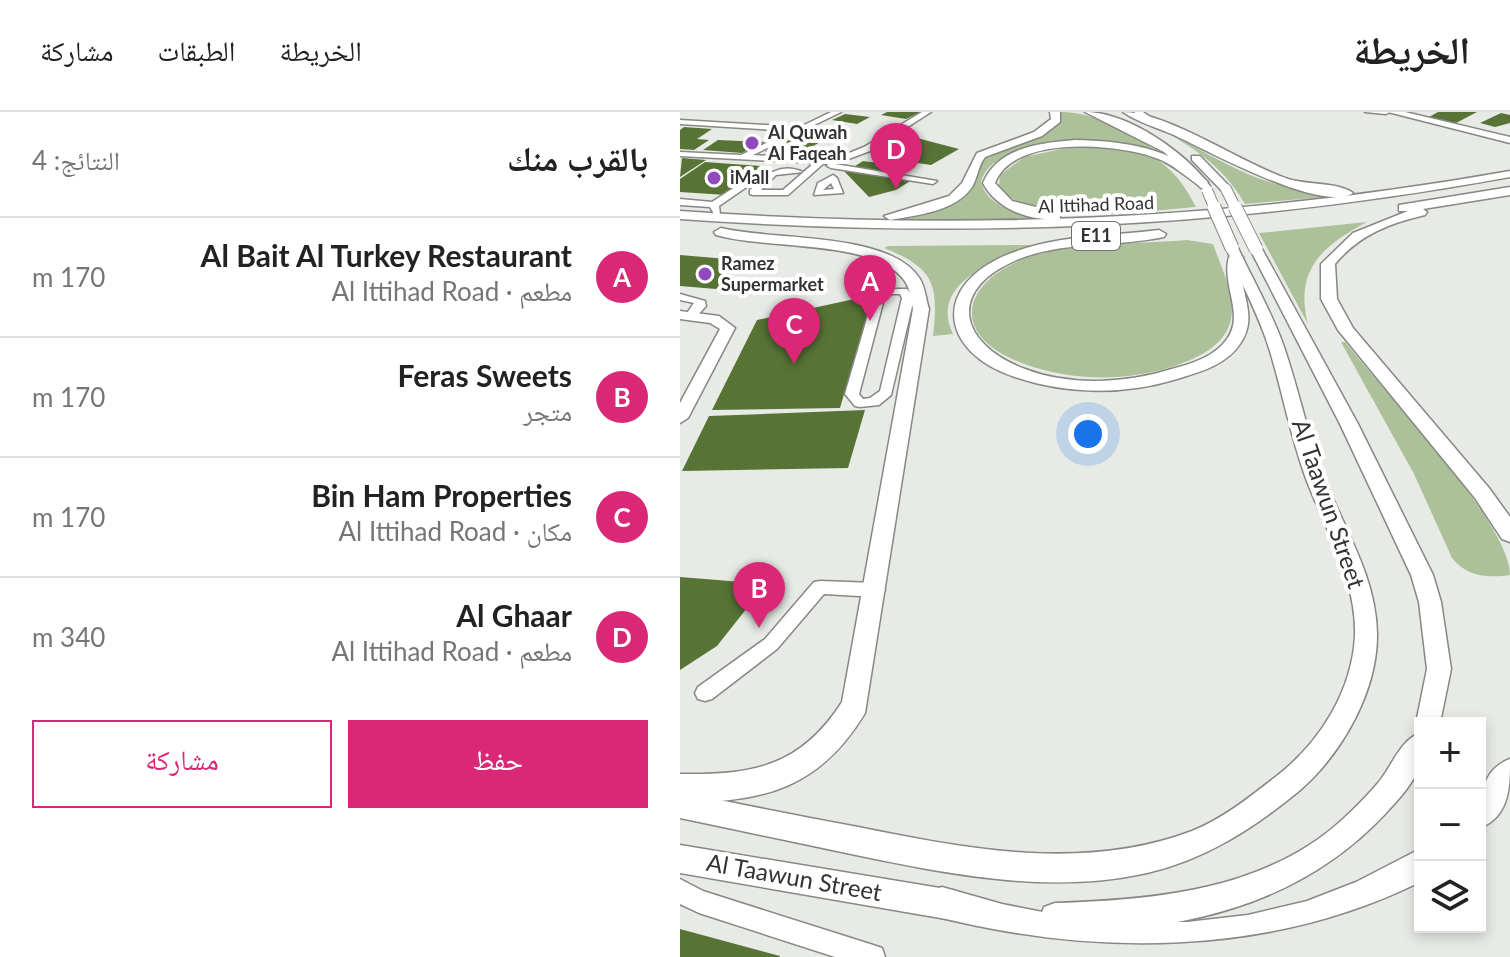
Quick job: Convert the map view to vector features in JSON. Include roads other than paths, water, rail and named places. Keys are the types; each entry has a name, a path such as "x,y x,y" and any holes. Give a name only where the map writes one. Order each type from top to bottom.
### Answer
{"highway":[{"path":"1128,112 1143,116 1253,173 1311,189 1383,191 1510,172"},
{"path":"1393,112 1510,140"},
{"path":"747,219 868,218 931,207 967,186 973,163 981,155 1038,134 1053,115"},
{"path":"1205,186 1172,162 1148,152 1082,144 1016,155 995,168 989,183 999,198 1016,207 1066,218 1264,212"},
{"name":"Al Ittihad Road","path":"680,229 717,218 901,226 1028,226 1170,220 1264,212 1416,192 1510,172"},
{"name":"Al Ittihad Road","path":"680,215 912,239 1163,233 1285,223 1510,191"},
{"path":"1470,199 1395,218 1361,232 1328,264 1327,289 1346,330 1482,493 1510,534"},
{"path":"680,788 758,784 784,775 829,744 855,705 917,337 919,293 911,276 891,261 835,245 744,238 717,218"},
{"path":"1163,233 1053,246 1000,262 979,274 961,297 959,315 962,331 970,343 992,360 1038,378 1116,385 1173,375 1206,364 1233,344 1238,335 1243,308 1231,270 1234,253"},
{"path":"1486,805 1510,772"},
{"path":"942,903 998,922 1069,938 1128,944 1188,943 1246,936 1302,923 1353,904 1414,868"}],"main road":[{"path":"1089,112 1163,146 1205,186"},
{"name":"Al Taawun Street","path":"1110,112 1154,131 1185,149 1226,189 1349,424 1422,575 1430,602 1439,669 1429,717"},
{"name":"Al Taawun Street","path":"680,805 964,863 1048,870 1095,869 1179,850 1218,834 1254,813 1307,766 1342,718 1353,693 1366,635 1363,605 1346,552 1315,477 1277,349 1205,186"},
{"path":"680,418 728,332 726,325 719,320 685,316"},
{"name":"Al Taawun Street","path":"680,859 1048,918 1125,918 1175,911 1276,880 1345,838 1382,802 1414,753"}],"street":[{"path":"684,112 682,115 802,129"},
{"path":"680,122 738,114 744,119 796,122 819,112"},
{"path":"742,158 837,112"},
{"path":"809,173 776,172 753,192 783,193 823,164 849,158 927,112"},
{"path":"1369,112 1386,112"},
{"path":"771,137 783,138"},
{"path":"680,154 823,164 933,181"},
{"path":"849,158 921,169 913,174 893,171"},
{"path":"680,202 717,218 778,161"},
{"path":"823,164 833,178"},
{"path":"891,370 908,298 905,292 898,289 879,298 852,398 860,403 880,400 891,370 905,359 917,337"},
{"path":"680,297 699,301 700,306 685,316"},
{"path":"891,370 901,376 902,391 907,397"},
{"path":"705,693 771,644 820,587 876,590"},
{"path":"680,891 699,901 873,957"}],"place":[{"name":"Al Quwah Al Faqeah","path":"752,143"},
{"name":"iMall","path":"714,178"},
{"name":"Al Ghaar","path":"896,189"},
{"name":"Ramez Supermarket","path":"705,274"},
{"name":"Al Bait Al Turkey Restaurant","path":"870,321"},
{"name":"Bin Ham Properties","path":"794,364"},
{"name":"Feras Sweets","path":"759,628"}]}
